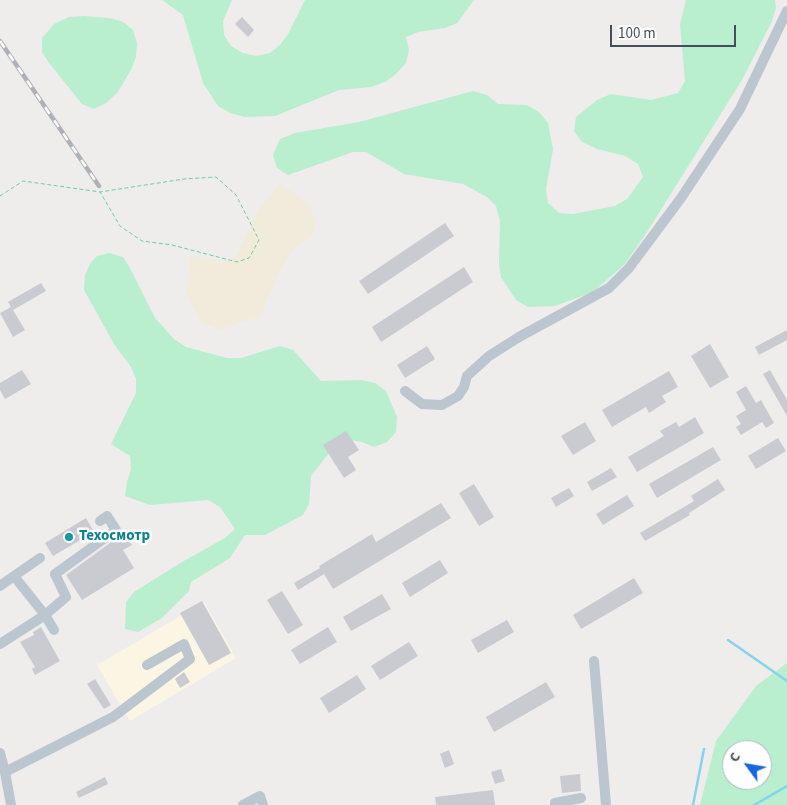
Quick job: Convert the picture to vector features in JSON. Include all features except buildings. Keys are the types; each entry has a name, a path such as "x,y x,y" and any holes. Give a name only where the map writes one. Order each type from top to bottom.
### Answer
{"street":[{"path":"405,391 422,404 442,405 458,396 464,387 467,376 488,356 519,337 610,288 629,268 681,198 740,109 787,10"},
{"path":"0,644 45,615 66,597 55,574 116,530 107,516 100,521"},
{"path":"0,586 40,558"},
{"path":"14,576 45,615 54,630"},
{"path":"5,772 113,717 190,658 184,644 148,665"},
{"path":"594,661 606,805"},
{"path":"0,753 10,805"},
{"path":"243,805 260,796 263,805"},
{"path":"555,805 555,803 580,798"}],"path":[{"path":"0,196 23,181 100,192 216,177 236,195 259,240 249,258 237,262 172,245 142,241 120,226 100,192"}],"shaded area":[{"path":"204,602 236,658 130,721 97,665"}],"green space":[{"path":"162,0 232,0 223,21 224,35 231,46 243,53 256,56 270,53 280,45 288,34 305,0 474,0 457,23 445,28 418,32 406,37 409,50 406,63 385,82 371,87 339,90 275,116 245,117 230,113 218,106 203,83 183,15"},
{"path":"686,0 775,0 776,8 772,21 742,80 647,232 625,264 593,292 555,306 528,307 516,300 501,277 499,264 500,221 496,206 487,197 463,184 404,174 366,152 353,152 288,175 277,168 273,155 280,139 295,133 359,122 473,91 487,95 498,104 527,105 539,112 548,123 553,149 546,189 548,203 559,213 573,214 615,206 627,199 643,177 638,164 625,156 597,149 582,142 574,131 576,117 597,100 611,94 651,100 678,93 685,81 680,24"},
{"path":"69,17 110,18 123,22 133,30 137,43 136,57 131,70 117,93 106,103 94,109 82,104 42,52 42,38 54,24"},
{"path":"109,253 123,257 155,318 174,339 186,347 227,358 241,358 280,346 293,350 321,381 361,380 375,383 386,391 397,417 396,432 387,442 374,447 362,442 349,440 336,444 311,476 309,504 303,515 265,535 245,535 230,558 191,582 189,591 162,618 138,632 125,629 126,602 134,592 225,538 235,529 220,507 208,500 150,505 125,496 131,469 130,456 111,444 136,393 136,379 131,367 114,344 84,290 85,275 91,262 97,256"},
{"path":"787,663 787,805 700,805 716,741 756,686"}],"sand":[{"path":"280,183 306,202 317,221 312,237 293,249 279,273 259,318 247,320 221,330 201,322 187,295 190,256 229,261 236,256 259,209"}],"waterway":[{"path":"728,640 787,681"},
{"path":"693,805 704,749"},
{"path":"754,805 787,786"}],"railway":[{"path":"0,41 99,186"}],"place":[{"name":"Техосмотр","path":"69,537"}]}
